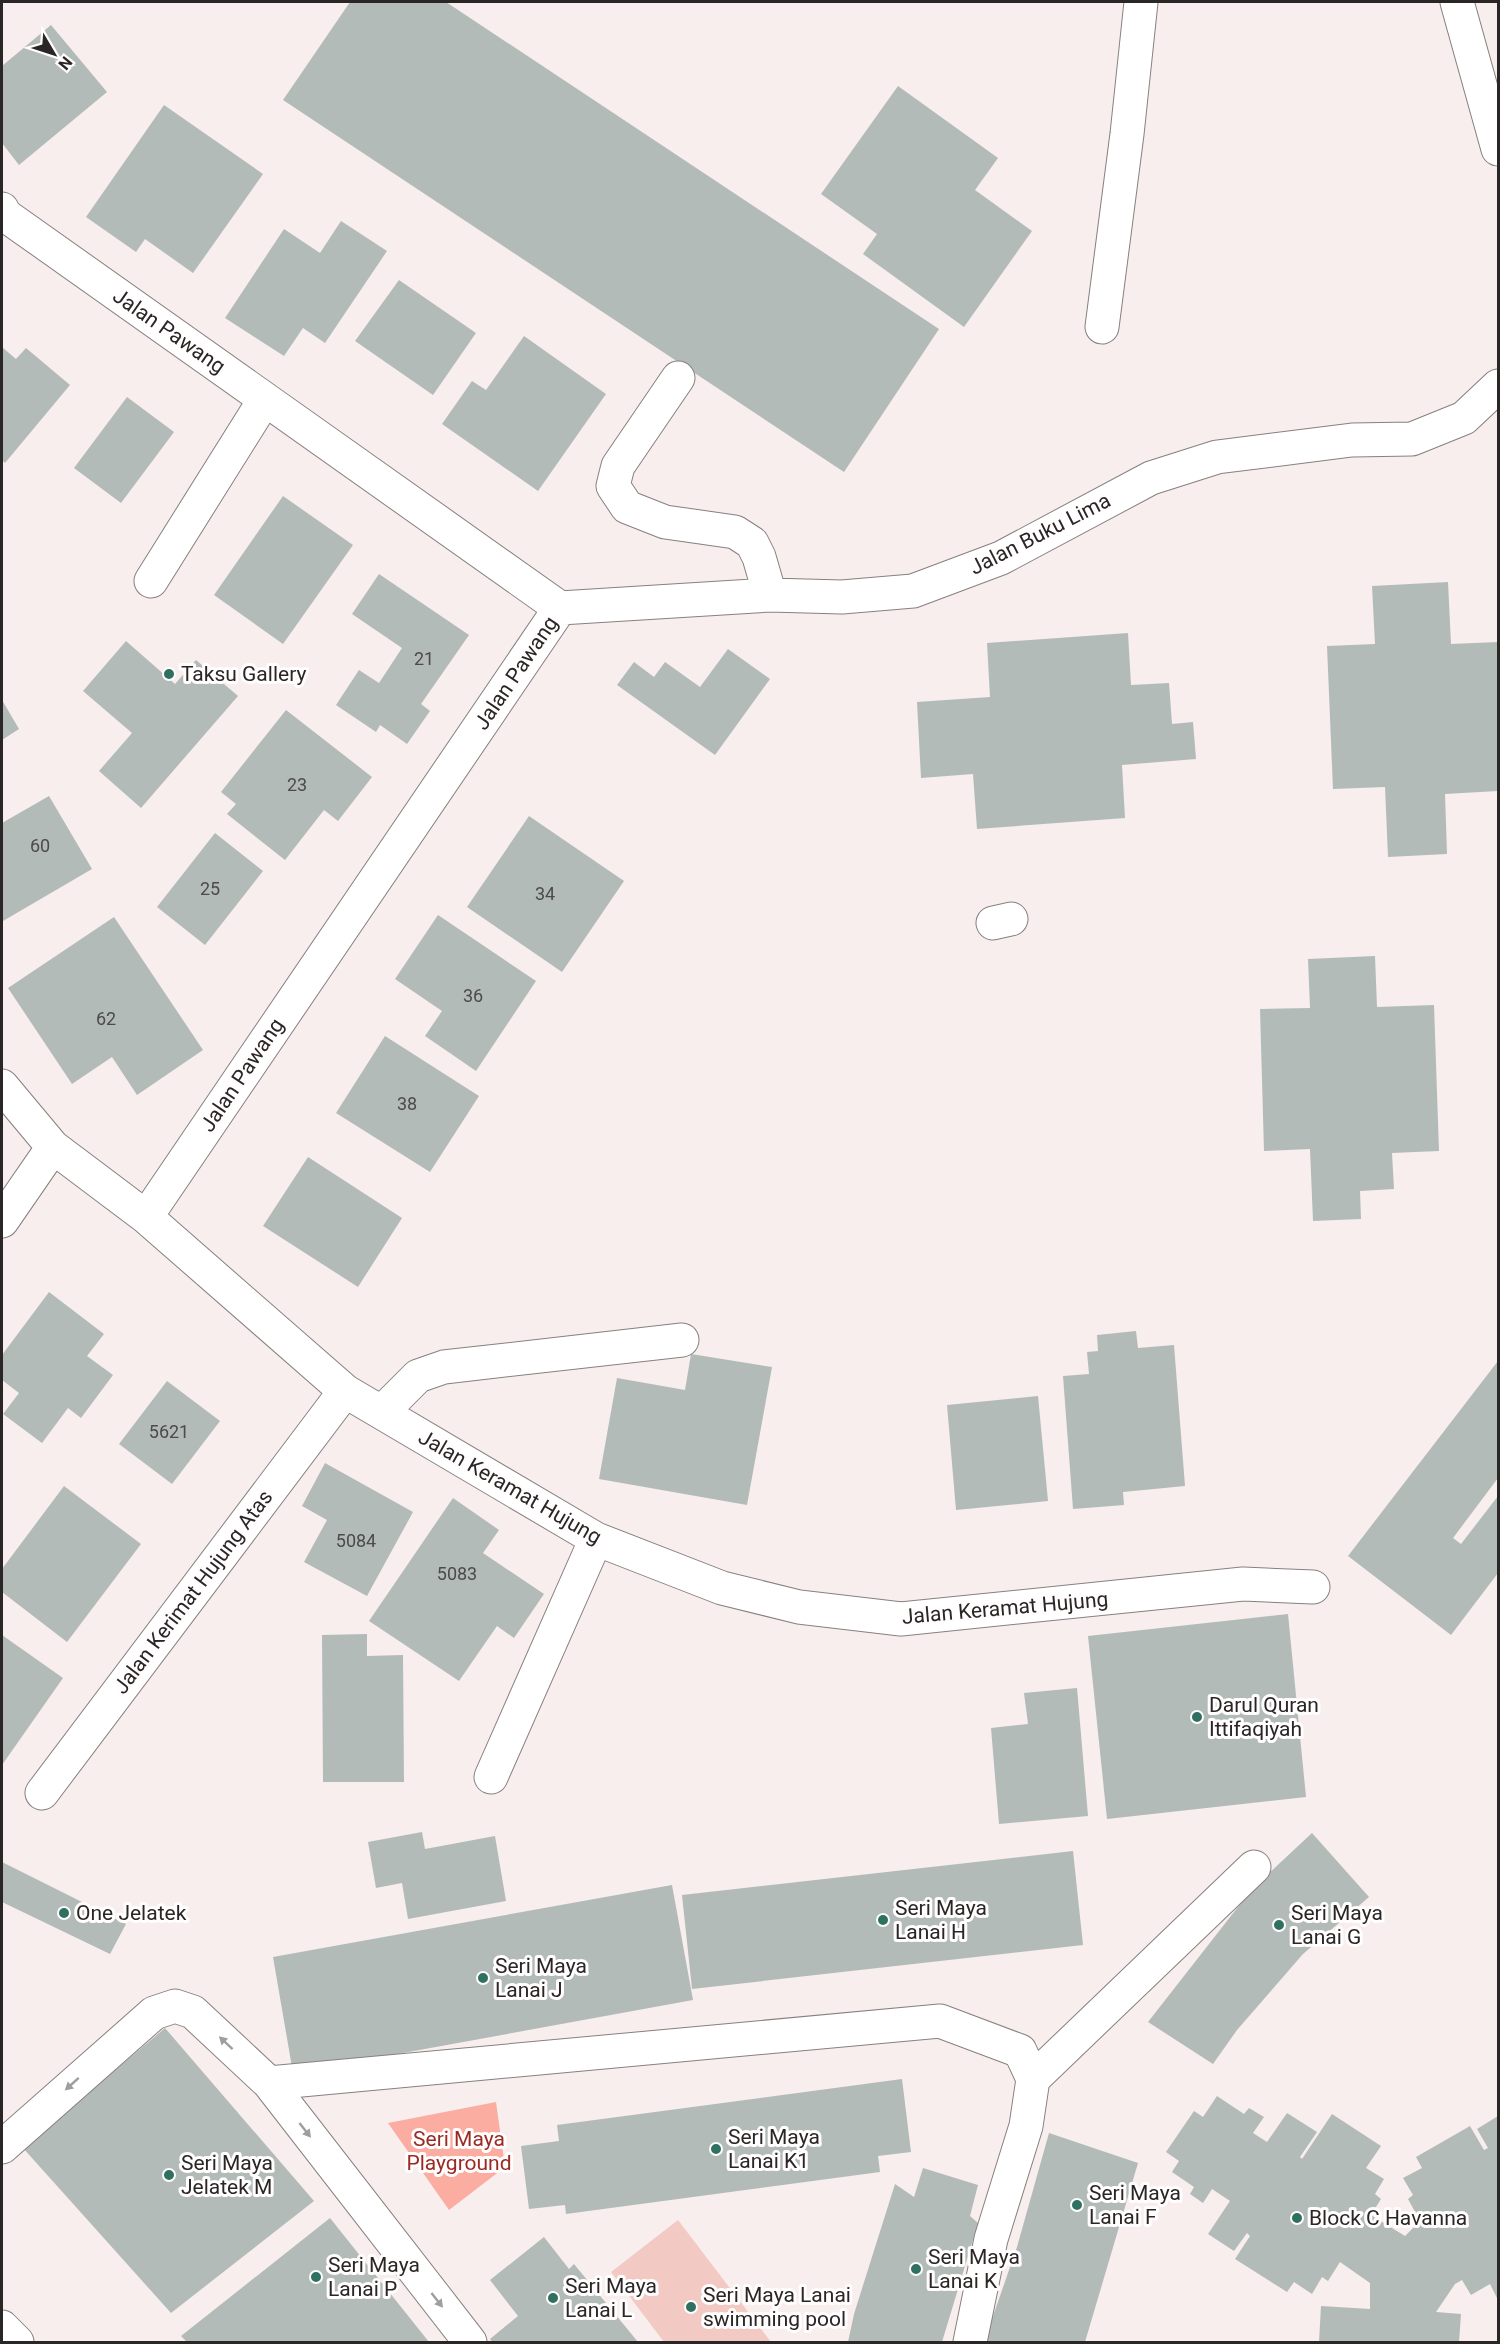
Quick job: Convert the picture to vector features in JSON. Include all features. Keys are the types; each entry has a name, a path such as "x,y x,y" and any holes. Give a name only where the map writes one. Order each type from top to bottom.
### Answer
{"main road":[{"path":"1102,327 1126,145 1141,2"},
{"path":"1457,2 1498,149"},
{"name":"Jalan Pawang","path":"3,214 560,608 146,1217"},
{"path":"678,378 618,465 614,486 627,507 665,522 735,532 752,543 759,557 770,595"},
{"name":"Jalan Buku Lima","path":"560,608 770,595 842,597 913,591 1001,558 1151,478 1217,457 1352,440 1413,440 1464,418 1498,386"},
{"path":"151,581 265,399"},
{"name":"Jalan Keramat Hujung","path":"2,1086 53,1147 146,1217 345,1391 596,1539 722,1588 799,1607 901,1619 1242,1584 1313,1587"},
{"path":"2,1221 53,1147"},
{"path":"382,1412 418,1376 444,1367 682,1340"},
{"name":"Jalan Kerimat Hujung Atas","path":"42,1793 345,1391"},
{"path":"491,1777 596,1539"},
{"path":"1033,2079 1254,1867"},
{"path":"6,2136 154,2013 175,2006 193,2012 269,2083 470,2343"},
{"path":"269,2083 940,2021 1020,2051 1033,2079 1026,2126 991,2239 970,2343"},
{"path":"2,2327 17,2343"}],"green space":[{"name":"Seri Maya Playground","path":"496,2102 505,2167 449,2210 388,2123"}],"shaded area":[{"name":"Seri Maya Lanai swimming pool","path":"678,2220 771,2342 664,2342 611,2272"}],"building":[{"path":"350,2 446,2 939,329 844,472 283,100"},
{"path":"51,25 107,92 19,165 2,143 2,66"},
{"path":"898,86 998,158 975,190 1032,231 964,327 863,254 877,234 821,194"},
{"path":"164,105 263,174 193,273 145,239 136,252 86,217"},
{"path":"341,221 387,251 325,343 303,328 284,356 225,318 284,229 320,253"},
{"path":"399,280 476,333 433,395 355,341"},
{"path":"524,336 606,394 538,491 442,424 472,381 486,390"},
{"path":"2,347 16,359 26,348 70,385 5,463 2,460"},
{"path":"127,397 174,432 121,503 74,468"},
{"path":"283,496 353,545 283,644 214,595"},
{"path":"379,574 469,635 421,704 430,711 407,744 380,725 376,732 336,705 359,670 379,683 402,648 352,614"},
{"path":"1448,582 1451,644 1498,642 1498,791 1445,794 1447,854 1388,857 1385,787 1333,789 1327,646 1375,644 1372,586"},
{"path":"1128,633 1131,685 1169,683 1172,724 1193,722 1196,759 1122,765 1125,818 977,829 973,774 921,778 917,702 990,697 987,643"},
{"path":"126,641 175,684 196,660 238,696 141,808 99,771 132,733 83,691"},
{"path":"728,649 770,679 715,755 617,685 634,662 654,677 665,662 700,687"},
{"path":"2,700 19,729 2,740"},
{"path":"286,710 372,777 338,821 324,810 285,860 227,814 236,804 221,792"},
{"path":"49,796 92,869 3,921 2,823"},
{"path":"529,816 624,881 562,972 467,907"},
{"path":"215,833 263,871 205,945 157,907"},
{"path":"438,915 536,981 476,1071 425,1036 442,1011 395,979"},
{"path":"114,917 203,1050 137,1095 112,1057 72,1084 8,988"},
{"path":"1375,956 1377,1007 1434,1005 1439,1151 1392,1153 1394,1189 1360,1191 1361,1219 1313,1221 1310,1149 1264,1151 1260,1009 1310,1008 1308,959"},
{"path":"385,1036 479,1096 430,1172 336,1113"},
{"path":"308,1157 402,1218 358,1287 263,1226"},
{"path":"49,1292 104,1334 87,1356 113,1375 81,1418 68,1408 42,1443 3,1414 19,1393 2,1380 2,1355"},
{"path":"1136,1331 1138,1348 1174,1345 1185,1486 1123,1492 1124,1505 1073,1509 1063,1376 1089,1374 1087,1352 1098,1351 1097,1335"},
{"path":"691,1354 772,1367 747,1505 599,1479 617,1378 685,1390"},
{"path":"1498,1361 1498,1478 1453,1538 1461,1544 1498,1496 1498,1573 1451,1635 1348,1556"},
{"path":"167,1381 220,1421 172,1484 119,1444"},
{"path":"1038,1396 1048,1501 956,1510 947,1405"},
{"path":"325,1463 413,1512 367,1596 304,1562 327,1520 302,1506"},
{"path":"64,1486 141,1544 67,1642 2,1592 2,1569"},
{"path":"453,1498 499,1530 483,1553 544,1594 514,1638 497,1626 459,1681 369,1621"},
{"name":"Darul Quran Ittifaqiyah","path":"1288,1614 1306,1797 1107,1819 1088,1636"},
{"path":"367,1634 367,1656 403,1655 404,1782 323,1782 322,1635"},
{"path":"2,1635 63,1678 2,1765"},
{"path":"1077,1688 1088,1816 999,1824 991,1728 1028,1724 1024,1693"},
{"path":"422,1832 425,1849 495,1836 506,1901 408,1919 402,1883 376,1888 368,1842"},
{"name":"Seri Maya Lanai G","path":"1312,1833 1369,1897 1303,1954 1237,2030 1213,2064 1148,2022 1252,1889"},
{"name":"Seri Maya Lanai H","path":"1073,1851 1083,1945 692,1989 682,1895"},
{"name":"One Jelatek","path":"2,1862 126,1924 110,1954 2,1902"},
{"name":"Seri Maya Lanai J","path":"672,1885 693,2000 293,2073 273,1957"},
{"name":"Seri Maya Jelatek M","path":"165,2028 314,2201 171,2313 23,2148"},
{"name":"Seri Maya Lanai K1","path":"902,2079 911,2152 878,2156 880,2172 566,2214 565,2205 529,2209 521,2146 559,2141 557,2125"},
{"name":"Block C Havanna","path":"1217,2096 1244,2114 1249,2108 1264,2117 1253,2133 1267,2142 1287,2113 1317,2132 1300,2157 1302,2159 1332,2114 1381,2146 1366,2168 1384,2179 1375,2194 1381,2199 1371,2215 1405,2236 1420,2221 1408,2199 1413,2195 1403,2178 1422,2168 1416,2157 1470,2126 1484,2150 1488,2148 1477,2129 1498,2116 1498,2300 1490,2284 1471,2295 1462,2280 1455,2284 1436,2312 1461,2314 1459,2342 1319,2342 1321,2306 1370,2309 1370,2283 1340,2262 1328,2281 1322,2277 1312,2294 1294,2282 1287,2292 1235,2259 1250,2236 1247,2233 1234,2251 1208,2234 1230,2201 1212,2189 1203,2203 1190,2194 1194,2187 1172,2172 1179,2161 1166,2152 1194,2111 1203,2117"},
{"name":"Seri Maya Lanai F","path":"1049,2133 1138,2163 1085,2342 984,2342 1017,2247"},
{"name":"Seri Maya Lanai K","path":"923,2168 978,2185 970,2216 978,2223 942,2342 848,2342 854,2314 895,2184 914,2197"},
{"name":"Seri Maya Lanai P","path":"330,2218 429,2342 187,2342 181,2336"},
{"name":"Seri Maya Lanai L","path":"544,2237 569,2269 574,2264 638,2342 492,2342 490,2339 518,2316 490,2280"}],"place":[{"name":"Taksu Gallery","path":"169,674"},
{"name":"Darul Quran Ittifaqiyah","path":"1197,1717"},
{"name":"One Jelatek","path":"64,1913"},
{"name":"Seri Maya Lanai H","path":"883,1920"},
{"name":"Seri Maya Lanai G","path":"1279,1925"},
{"name":"Seri Maya Lanai J","path":"483,1978"},
{"name":"Seri Maya Lanai K1","path":"716,2149"},
{"name":"Seri Maya Jelatek M","path":"169,2175"},
{"name":"Seri Maya Lanai F","path":"1077,2205"},
{"name":"Block C Havanna","path":"1297,2218"},
{"name":"Seri Maya Lanai K","path":"916,2269"},
{"name":"Seri Maya Lanai P","path":"316,2277"},
{"name":"Seri Maya Lanai L","path":"553,2298"},
{"name":"Seri Maya Lanai swimming pool","path":"691,2307"}]}
